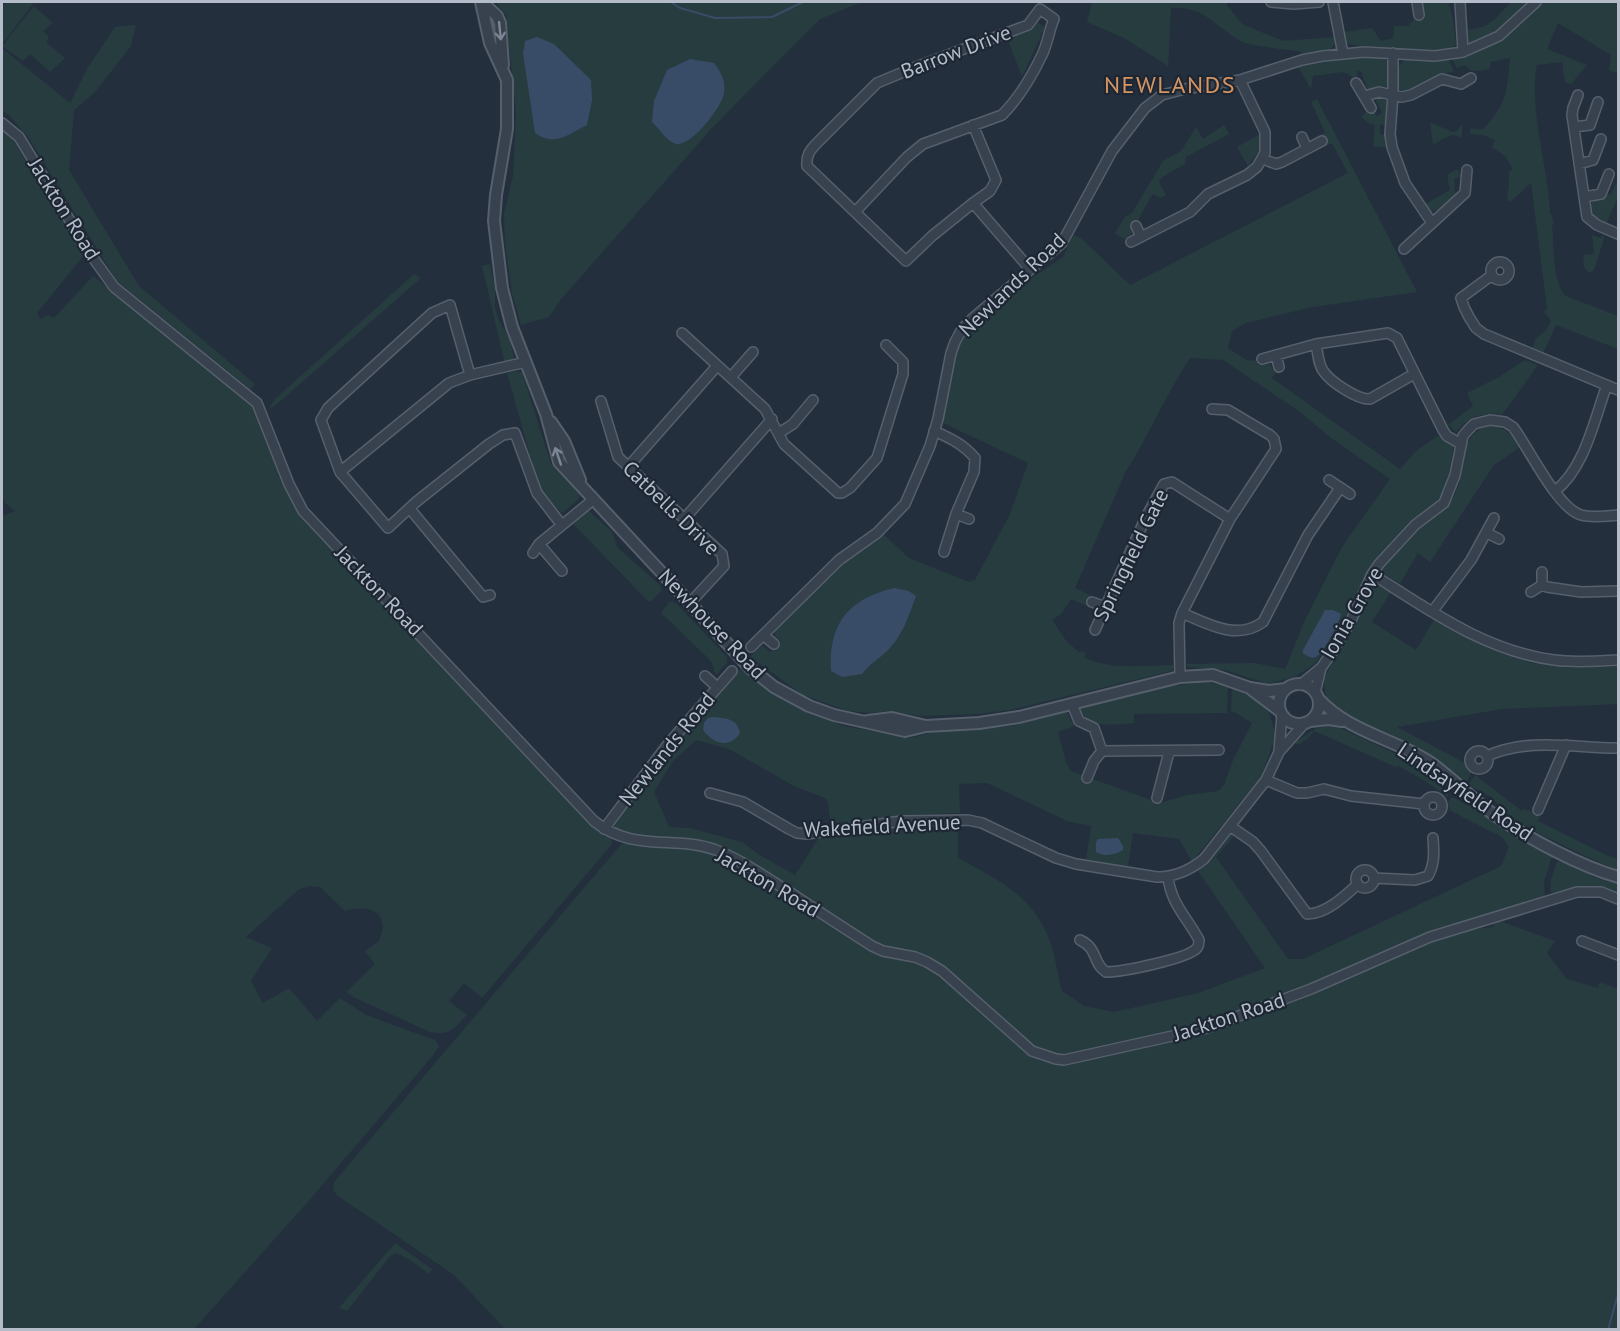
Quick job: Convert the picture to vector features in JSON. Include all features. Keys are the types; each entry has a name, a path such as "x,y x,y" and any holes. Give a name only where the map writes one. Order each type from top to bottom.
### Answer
{"street":[{"name":"Newhouse Road","path":"481,2 490,43 507,80 507,129 494,221 507,309 546,414 559,462 740,659 774,687 809,706 834,715 905,731 926,726 979,723 1019,717 1180,677 1213,675 1250,688 1269,691 1286,689"},
{"path":"1271,2 1294,4 1318,2"},
{"path":"1333,2 1343,54"},
{"path":"1417,2 1419,15"},
{"path":"1460,2 1463,52"},
{"name":"Newlands Road","path":"751,647 839,560 877,533 905,504 934,431 951,353 962,329 1062,243 1112,151 1145,108 1154,100 1167,93 1240,80 1302,60 1343,54 1393,53 1435,56 1463,52 1499,36 1536,2"},
{"name":"Barrow Drive","path":"855,212 907,157 923,144 1002,115 1042,55 1048,31 1054,19 1040,9 1028,25 913,68 877,84 809,152 807,166 906,261 932,236 973,203"},
{"path":"1393,53 1390,134 1395,159 1405,183 1432,223"},
{"path":"1365,96 1379,92 1402,97 1412,95 1442,79 1464,84 1471,78"},
{"path":"1131,243 1191,212 1204,197 1247,175 1263,159 1265,132 1240,80"},
{"path":"1356,83 1371,108"},
{"path":"1578,95 1573,108 1574,127 1587,217 1591,222 1618,234"},
{"path":"1574,127 1590,124 1598,102"},
{"name":"Jackton Road","path":"2,123 19,137 91,255 114,287 257,403 303,511 351,564 409,621 586,813 604,829 621,838 697,846 715,850 741,862 872,946 883,951 915,957 942,971 1032,1051 1056,1059 1075,1058 1204,1029 1311,989 1430,938 1577,892 1601,892 1618,898"},
{"path":"973,125 996,180 990,191 973,203 1030,269"},
{"path":"1302,137 1307,149"},
{"path":"1580,164 1593,160 1601,139"},
{"path":"1263,159 1276,164 1322,141"},
{"path":"1404,249 1465,193 1467,170"},
{"path":"1584,198 1601,194 1609,174"},
{"path":"1136,226 1141,237"},
{"path":"1492,275 1461,297 1476,328 1503,343 1618,390"},
{"path":"470,375 450,305 432,314 328,408 321,420 340,472 388,528 416,502 489,444 503,435 515,433 537,493 561,524"},
{"path":"682,333 765,409 784,444 838,493 842,494 877,458 903,374 903,362 886,345"},
{"path":"1262,359 1316,344 1393,334 1443,430 1447,436 1461,444"},
{"path":"1316,344 1323,371 1357,397 1363,399 1370,399 1414,374"},
{"path":"731,377 753,352"},
{"path":"1276,355 1279,367"},
{"path":"340,472 449,383 470,375 526,362"},
{"path":"628,466 717,366"},
{"path":"1555,492 1577,469 1607,385"},
{"path":"779,433 793,424 813,400"},
{"name":"Catbells Drive","path":"601,401 618,457 722,554 724,566 689,604"},
{"path":"1180,677 1179,623 1182,613 1230,519 1274,454 1277,444 1270,435 1232,412 1212,409"},
{"path":"684,519 772,419"},
{"name":"Ionia Grove","path":"1300,685 1321,668 1333,651 1350,623 1372,574 1415,525 1444,504 1455,475 1463,436 1474,424 1490,420 1505,422 1513,427 1563,503 1575,512 1583,515 1618,515"},
{"path":"934,431 952,439 967,449 975,458 974,472 956,514 944,552"},
{"path":"1329,480 1350,494"},
{"name":"Springfield Gate","path":"1095,630 1146,517 1166,482 1172,482 1230,519"},
{"path":"1182,613 1234,631 1250,630 1263,622 1308,535 1340,488"},
{"path":"533,554 539,544 561,524 594,499"},
{"path":"410,509 483,597 490,595"},
{"path":"956,514 969,519"},
{"path":"1432,612 1472,560 1494,518"},
{"path":"1487,533 1499,539"},
{"path":"539,544 562,571"},
{"path":"1542,572 1542,585"},
{"path":"1372,574 1481,640 1529,656 1555,661 1618,660"},
{"path":"1531,592 1542,585 1559,590 1618,591"},
{"path":"1092,602 1105,607"},
{"path":"763,635 774,644"},
{"name":"Ionia Grove","path":"1316,695 1321,668"},
{"name":"Newlands Road","path":"604,829 668,744 732,671"},
{"path":"705,676 717,687"},
{"path":"1300,685 1308,687 1316,695 1317,713 1307,722 1291,723 1281,713 1281,696 1286,689 1300,685"},
{"name":"Newhouse Road","path":"1250,688 1281,713"},
{"name":"Lindsayfield Road","path":"1316,695 1327,709 1345,722 1428,761 1496,816 1567,856 1605,874 1618,877"},
{"path":"1072,704 1079,721 1094,728 1102,751"},
{"name":"Wakefield Avenue","path":"710,793 753,807 797,833 807,834 902,822 968,820 982,823 1056,858 1076,864 1168,877 1191,869 1204,859 1266,780 1279,752 1282,734 1281,713"},
{"name":"Lindsayfield Road","path":"1307,722 1329,720 1345,722"},
{"name":"Wakefield Avenue","path":"1279,752 1307,722"},
{"path":"1487,756 1509,748 1546,744 1603,749 1618,748"},
{"path":"1538,810 1566,745"},
{"path":"1204,750 1204,761"},
{"path":"1087,778 1094,760 1102,751 1219,750"},
{"path":"1157,798 1169,752"},
{"path":"1266,780 1297,793 1324,789 1351,796 1424,804"},
{"path":"1230,826 1253,842 1261,851 1307,914 1312,914 1337,902 1358,884 1368,887 1374,879 1415,880 1423,878 1431,871 1434,855 1433,838"},
{"path":"1434,855 1446,855"},
{"path":"1080,940 1092,948 1103,971 1111,972 1178,958 1197,948 1199,940 1174,901 1168,877"},
{"path":"1597,947 1601,935"},
{"path":"1092,948 1102,941"},
{"path":"1582,941 1618,955"}],"green space":[{"path":"7,2 33,4 2,44 2,8"},
{"path":"495,2 862,2 820,19 712,128 562,298 549,317 521,325 512,293 505,243 504,213 513,176 516,113 506,15"},
{"path":"1092,2 1227,2 1242,24 1283,41 1335,37 1335,43 1325,52 1303,55 1301,52 1253,45 1241,41 1209,18 1193,10 1171,8 1168,66 1124,38 1087,22"},
{"path":"1423,2 1448,2 1453,18 1456,45 1446,51 1417,51 1353,45 1347,43 1344,38 1343,32 1372,28 1381,41 1393,38 1394,26 1408,26 1415,18 1422,17"},
{"path":"1511,2 1528,2 1492,34 1469,44 1466,42 1464,31 1485,26"},
{"path":"1543,2 1618,2 1618,74 1609,70 1611,55 1558,23 1547,49 1587,65 1571,84 1565,82 1562,62 1537,65 1535,100 1550,214 1554,224 1552,225 1558,283 1566,296 1618,316 1618,349 1556,325 1543,354 1532,350 1535,339 1546,330 1551,321 1544,312 1547,308 1531,183 1510,202 1507,198 1509,171 1513,169 1505,156 1492,147 1495,140 1483,135 1470,134 1471,128 1482,130 1501,105 1506,89 1510,58 1490,62 1490,68 1480,71 1470,70 1465,65 1457,68 1452,59 1500,40"},
{"path":"34,6 53,23 43,31 49,37 46,42 65,58 50,72 30,54 23,61 2,46"},
{"path":"1037,22 1045,27 1022,77 1007,38 1028,30"},
{"path":"136,25 131,46 95,92 74,110 69,170 139,286 255,384 250,389 117,281 28,137 2,110 2,48 70,103 88,67 115,27"},
{"path":"1354,57 1385,58 1389,65 1389,84 1368,90 1361,71 1358,71 1356,78 1343,72 1313,76 1311,89 1298,67"},
{"path":"1448,58 1454,71 1408,92 1398,89 1398,71 1404,61"},
{"path":"1374,97 1389,99 1387,124 1380,125 1380,134 1386,135 1389,145 1387,148 1373,146 1375,125 1361,117 1366,112 1374,111 1377,116 1382,113"},
{"path":"1317,99 1417,292 1313,307 1246,323 1232,331 1228,348 1248,361 1255,360 1258,365 1270,364 1275,373 1272,378 1400,469 1417,450 1439,435 1454,446 1449,473 1441,496 1410,521 1369,567 1344,620 1315,664 1296,676 1268,684 1225,670 1188,667 1186,664 1255,663 1285,669 1305,620 1342,547 1390,479 1331,438 1300,412 1223,360 1190,358 1126,471 1075,588 1092,596 1087,606 1071,599 1061,614 1052,620 1067,642 1079,652 1086,653 1084,657 1117,666 1175,665 1172,671 1010,710 979,714 920,716 889,711 871,713 848,711 803,695 750,657 762,645 770,652 781,641 775,636 775,630 834,568 881,532 909,558 969,582 975,580 1010,514 1028,463 941,422 953,355 972,324 1001,306 1020,286 1063,257 1073,235 1081,238 1130,285 1348,173 1332,143 1323,147 1309,141 1325,132 1311,102"},
{"path":"1430,122 1452,132 1457,131 1462,124 1462,138 1454,135 1433,145"},
{"path":"1224,125 1229,134 1186,157 1185,164 1162,177 1159,182 1166,195 1161,198 1153,194 1139,221 1131,226 1131,235 1124,239 1115,233 1125,217 1132,213 1163,161 1181,151 1196,127 1203,139"},
{"path":"2,126 85,254 37,313 40,319 48,315 54,318 93,276 254,405 292,500 309,522 597,828 611,838 612,844 482,998 464,983 449,1001 467,1015 455,1028 447,1032 430,1032 346,992 375,964 365,951 379,941 383,927 380,917 372,910 345,911 320,887 309,886 298,890 246,937 272,948 251,981 263,1003 289,988 317,1021 340,998 366,1015 435,1040 439,1046 306,1204 194,1329 2,1329 2,516 15,511 5,503 2,497"},
{"path":"1260,134 1260,150 1248,166 1237,147"},
{"path":"1458,169 1461,177 1454,179 1456,199 1435,211 1430,211 1424,205 1450,190 1447,175"},
{"path":"1618,179 1618,196 1606,225 1591,215 1590,204 1611,194"},
{"path":"1603,234 1604,239 1594,270 1589,273 1584,267 1583,255 1594,254 1592,235 1601,238"},
{"path":"490,264 495,287 495,307 499,321 510,339 515,362 505,364 482,266"},
{"path":"414,274 421,278 276,405 268,409 275,399"},
{"path":"1525,360 1538,365 1502,415 1477,416 1466,422 1456,432 1448,425 1473,406 1467,393 1499,377"},
{"path":"522,372 551,464 578,491 580,496 562,513 543,494 533,466 507,373"},
{"path":"1491,426 1508,432 1520,447 1494,465 1430,562 1418,553 1400,584 1384,574 1383,567 1407,541 1449,504 1459,484 1468,443 1480,429"},
{"path":"588,510 612,532 617,547 660,585 662,590 655,598 649,602 573,524"},
{"path":"1374,584 1391,592 1372,622 1416,650 1434,620 1488,648 1530,662 1563,667 1618,667 1618,704 1502,709 1397,727 1465,763 1471,773 1466,783 1433,758 1397,737 1345,714 1334,707 1328,699 1324,689 1326,674 1351,633"},
{"path":"670,601 676,603 727,657 727,663 716,675 711,661 661,613"},
{"path":"738,670 742,670 808,713 844,726 910,738 939,731 1012,726 1067,712 1076,725 1058,732 1066,762 1071,771 1159,803 1187,795 1218,791 1224,785 1233,760 1252,723 1231,712 1232,687 1257,700 1268,710 1276,735 1261,777 1192,862 1179,839 1133,833 1128,867 1086,860 1091,826 1067,821 987,783 959,784 960,813 905,815 831,824 827,799 794,786 729,749 696,740 673,761 654,792 669,827 690,828 742,842 795,875 818,839 897,828 958,825 958,858 1009,888 1030,907 1039,918 1049,939 1062,991 1084,1006 1114,1012 1198,993 1265,968 1198,871 1210,862 1231,835 1235,835 1216,857 1288,959 1303,959 1501,866 1509,847 1502,837 1449,810 1448,802 1452,797 1470,806 1507,832 1552,856 1544,882 1545,894 1542,899 1446,926 1319,984 1194,1029 1072,1054 1057,1055 1035,1049 935,961 916,954 878,946 757,866 662,839 617,832 613,824 650,772"},
{"path":"1205,682 1228,686 1227,713 1134,714 1134,723 1112,725 1090,721 1081,710 1163,687"},
{"path":"1336,726 1409,760 1432,774 1449,794 1447,797 1398,766 1314,731 1306,740 1297,745 1295,742 1317,728"},
{"path":"1475,775 1522,811 1523,809 1541,814 1538,821 1618,859 1618,870 1538,833 1507,814 1491,797 1468,785"},
{"path":"623,842 705,851 741,865 850,939 879,955 915,963 939,975 1041,1061 1063,1064 1212,1032 1459,931 1493,927 1497,920 1555,941 1547,953 1567,979 1598,988 1600,982 1618,989 1618,1329 505,1329 454,1275 341,1198 334,1191 333,1185"},
{"path":"1561,861 1594,877 1618,885 1618,895 1595,887 1558,895 1550,891 1551,879 1557,862"},
{"path":"395,1243 432,1269 429,1274 397,1253 391,1255 347,1311 339,1308"}],"water":[{"path":"537,37 554,44 591,80 592,100 587,125 561,138 549,139 535,133 523,53 525,41"},
{"path":"690,59 714,63 722,77 724,93 718,107 705,125 690,139 676,144 652,122 654,101 667,70"},
{"path":"894,588 909,591 916,596 906,623 895,642 862,674 842,677 831,671 833,639 844,616 865,599"},
{"path":"1325,610 1333,610 1341,614 1340,618 1323,650 1316,657 1308,656 1303,653 1303,650"},
{"path":"714,717 734,722 740,733 727,743 712,739 703,730 708,718"},
{"path":"1118,838 1123,850 1110,855 1096,852 1098,839"}],"waterway":[{"path":"671,2 680,8 715,18 772,17 803,2"},
{"path":"1608,1330 1618,1294"}],"district":[{"name":"NEWLANDS","path":"1170,85"}]}
